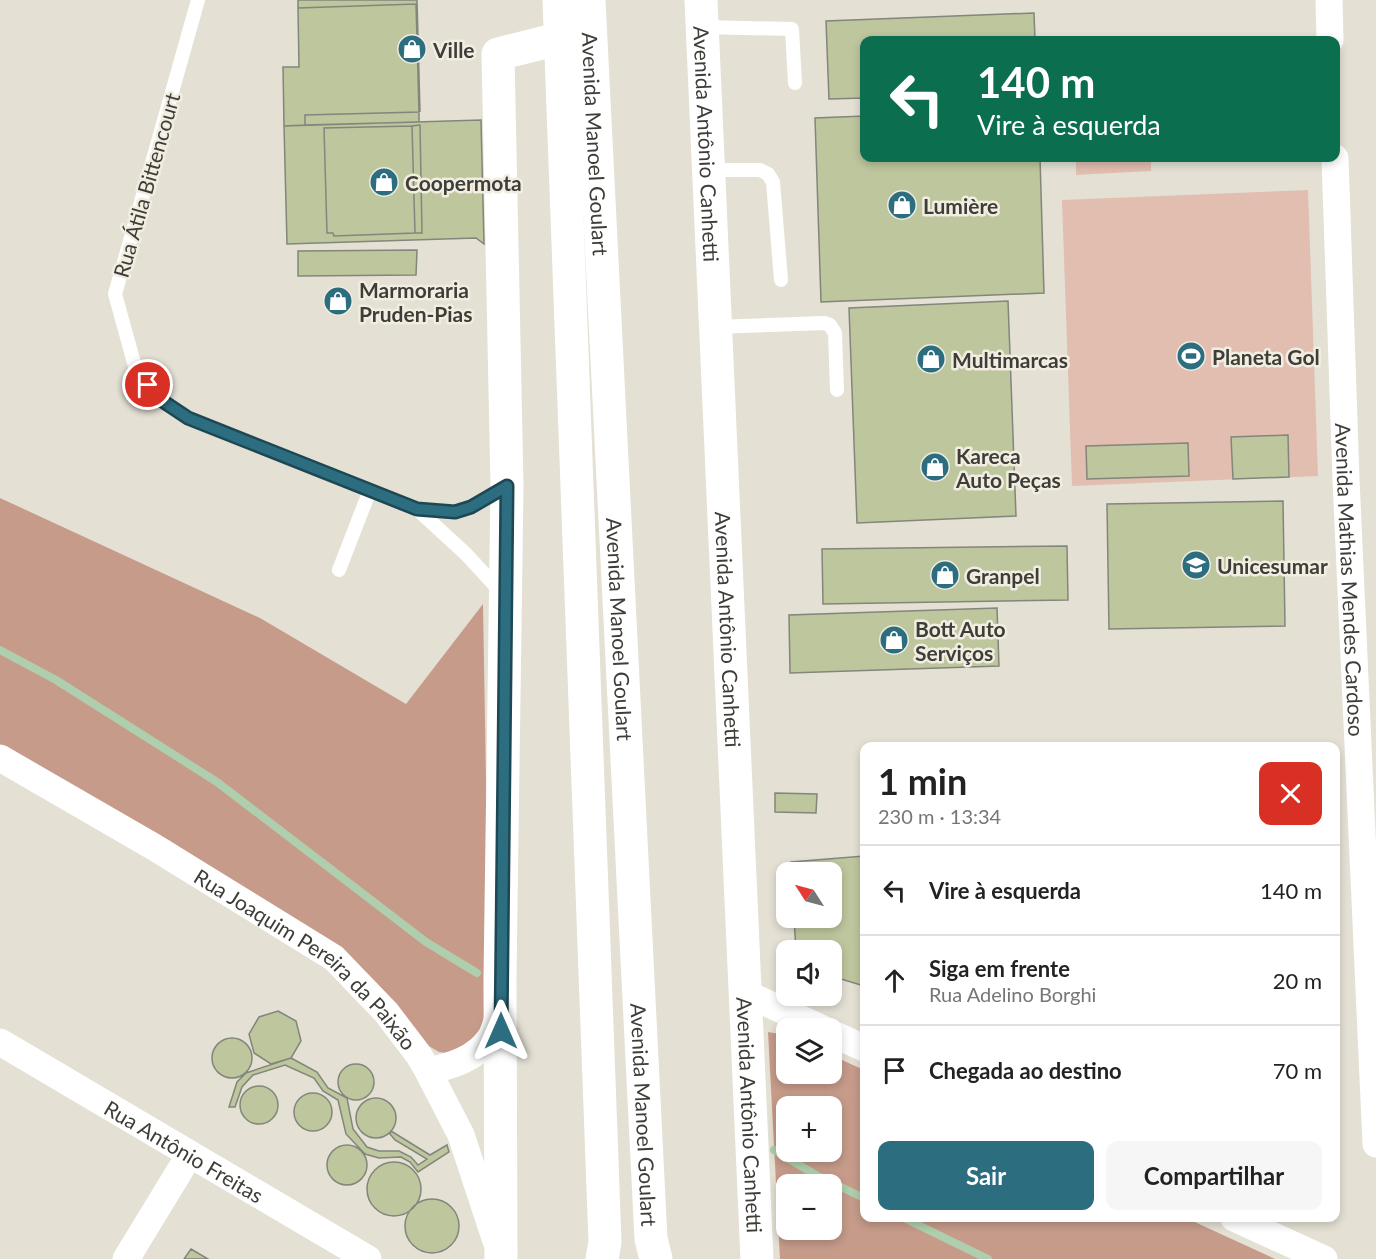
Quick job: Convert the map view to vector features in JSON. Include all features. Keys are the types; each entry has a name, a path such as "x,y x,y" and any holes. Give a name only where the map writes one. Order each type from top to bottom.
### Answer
{"street":[{"path":"1329,0 1330,36"},
{"name":"Avenida Manoel Goulart","path":"562,1 605,1242 602,1259"},
{"name":"Avenida Manoel Goulart","path":"562,1 651,1239 656,1259"},
{"name":"Avenida Antônio Canhetti","path":"701,14 710,170 757,1259"},
{"name":"Rua Joaquim Pereira da Paixão","path":"501,1256 501,1009 507,486 498,54 562,38"},
{"name":"Avenida Mathias Mendes Cardoso","path":"1335,162 1346,479 1376,1144"},
{"name":"Rua Joaquim Pereira da Paixão","path":"0,758 154,847 334,958 386,1012 428,1071 461,1135 501,1256"},
{"path":"745,993 799,1018"},
{"path":"428,1071 456,1065 475,1053 490,1038 501,1009"},
{"path":"842,1038 860,1046"},
{"name":"Rua Antônio Freitas","path":"0,1042 368,1259"},
{"path":"126,1259 190,1154"},
{"path":"1243,1222 1324,1259"}],"lane":[{"name":"Rua Átila Bittencourt","path":"198,0 115,294 136,370 161,400 188,418 370,490"},
{"path":"701,14 792,29 795,83"},
{"path":"710,170 760,170 768,174 773,182 780,280"},
{"path":"715,327 824,323 831,325 835,333 837,390"},
{"path":"339,570 370,490 417,509 455,512 471,507 507,486"},
{"path":"417,509 466,554 507,598"}],"shaded area":[{"path":"1076,162 1151,162 1151,171 1076,175"},
{"name":"Planeta Gol","path":"1308,190 1318,476 1072,486 1062,200"},
{"path":"0,498 260,618 406,704 483,604 490,1016 475,1041 454,1054 439,1052 427,1045 334,949 170,841 0,748"},
{"path":"768,1032 776,1033 776,1084 842,1084 842,1060 860,1068 860,1222 1195,1222 1275,1259 780,1259 779,1240 842,1240 842,1174 776,1174 776,1183"}],"building":[{"path":"298,0 417,0 420,112 416,4 298,8"},
{"path":"416,4 419,112 305,115 305,125 284,126 283,67 299,67 298,8"},
{"path":"1034,13 1035,36 860,36 860,98 829,99 826,21"},
{"path":"419,112 419,122 305,125 305,115"},
{"name":"Lumière","path":"860,116 860,162 1040,162 1044,293 821,302 815,118"},
{"name":"Coopermota","path":"481,120 484,244 476,238 287,244 284,126"},
{"path":"420,125 422,233 415,233 412,126"},
{"path":"412,126 415,233 334,236 333,233 327,233 324,128"},
{"path":"417,250 416,275 298,276 298,251"},
{"path":"1008,301 1016,516 857,523 849,308"},
{"path":"1288,435 1289,477 1233,479 1231,437"},
{"path":"1188,443 1189,476 1087,479 1086,446"},
{"name":"Unicesumar","path":"1283,501 1285,626 1109,629 1107,504"},
{"name":"Granpel","path":"1067,546 1068,600 823,604 822,549"},
{"name":"Bott Auto Serviços","path":"997,608 999,666 790,673 789,615"},
{"path":"775,793 817,794 816,813 775,812"},
{"path":"860,856 860,985 842,979 842,940 795,940 795,928 842,928 842,862 791,862"},
{"path":"278,1011 296,1021 301,1041 291,1058 271,1064 254,1053 249,1034 259,1017"},
{"path":"232,1038 246,1044 252,1058 246,1072 232,1078 218,1072 212,1058 218,1044"},
{"path":"291,1058 317,1072 328,1088 347,1098 353,1129 367,1147 379,1151 399,1151 411,1157 418,1165 427,1159 395,1140 390,1134 391,1131 430,1155 447,1145 449,1152 418,1172 410,1162 401,1157 379,1158 365,1154 346,1134 338,1100 323,1091 314,1078 285,1065 253,1075 242,1087 235,1107 229,1107 237,1082 246,1073"},
{"path":"356,1064 369,1069 374,1082 369,1095 356,1100 343,1095 338,1082 343,1069"},
{"path":"259,1086 273,1091 278,1105 273,1119 259,1124 245,1119 240,1105 245,1091"},
{"path":"313,1093 320,1094 326,1099 331,1105 331,1119 326,1125 320,1130 313,1131 306,1130 300,1125 295,1119 294,1112 295,1105 300,1099 306,1094"},
{"path":"376,1098 390,1104 396,1118 390,1132 376,1138 362,1132 356,1118 362,1104"},
{"path":"347,1145 361,1151 367,1165 361,1179 347,1185 333,1179 327,1165 333,1151"},
{"path":"394,1162 404,1164 413,1170 419,1179 421,1189 419,1199 413,1208 404,1214 394,1216 384,1214 375,1208 369,1199 367,1189 369,1179 375,1170 384,1164"},
{"path":"432,1199 442,1201 451,1207 457,1216 459,1226 457,1236 451,1245 442,1251 432,1253 422,1251 413,1245 407,1236 405,1226 407,1216 413,1207 422,1201"},
{"path":"191,1249 208,1259 184,1259"}],"waterway":[{"path":"0,650 56,680 217,782 426,942 477,973"},
{"path":"774,1150 816,1175 860,1196"},
{"path":"912,1222 988,1259"}],"place":[{"name":"Ville","path":"412,49"},
{"name":"Coopermota","path":"384,182"},
{"name":"Lumière","path":"902,205"},
{"name":"Marmoraria Pruden-Pias","path":"338,301"},
{"name":"Planeta Gol","path":"1191,356"},
{"name":"Multimarcas","path":"931,359"},
{"name":"Kareca Auto Peças","path":"935,467"},
{"name":"Unicesumar","path":"1196,565"},
{"name":"Granpel","path":"945,575"},
{"name":"Bott Auto Serviços","path":"894,640"}],"route":[{"path":"148,385 161,400 188,418 417,509 455,512 471,507 507,486 501,1031"}]}
